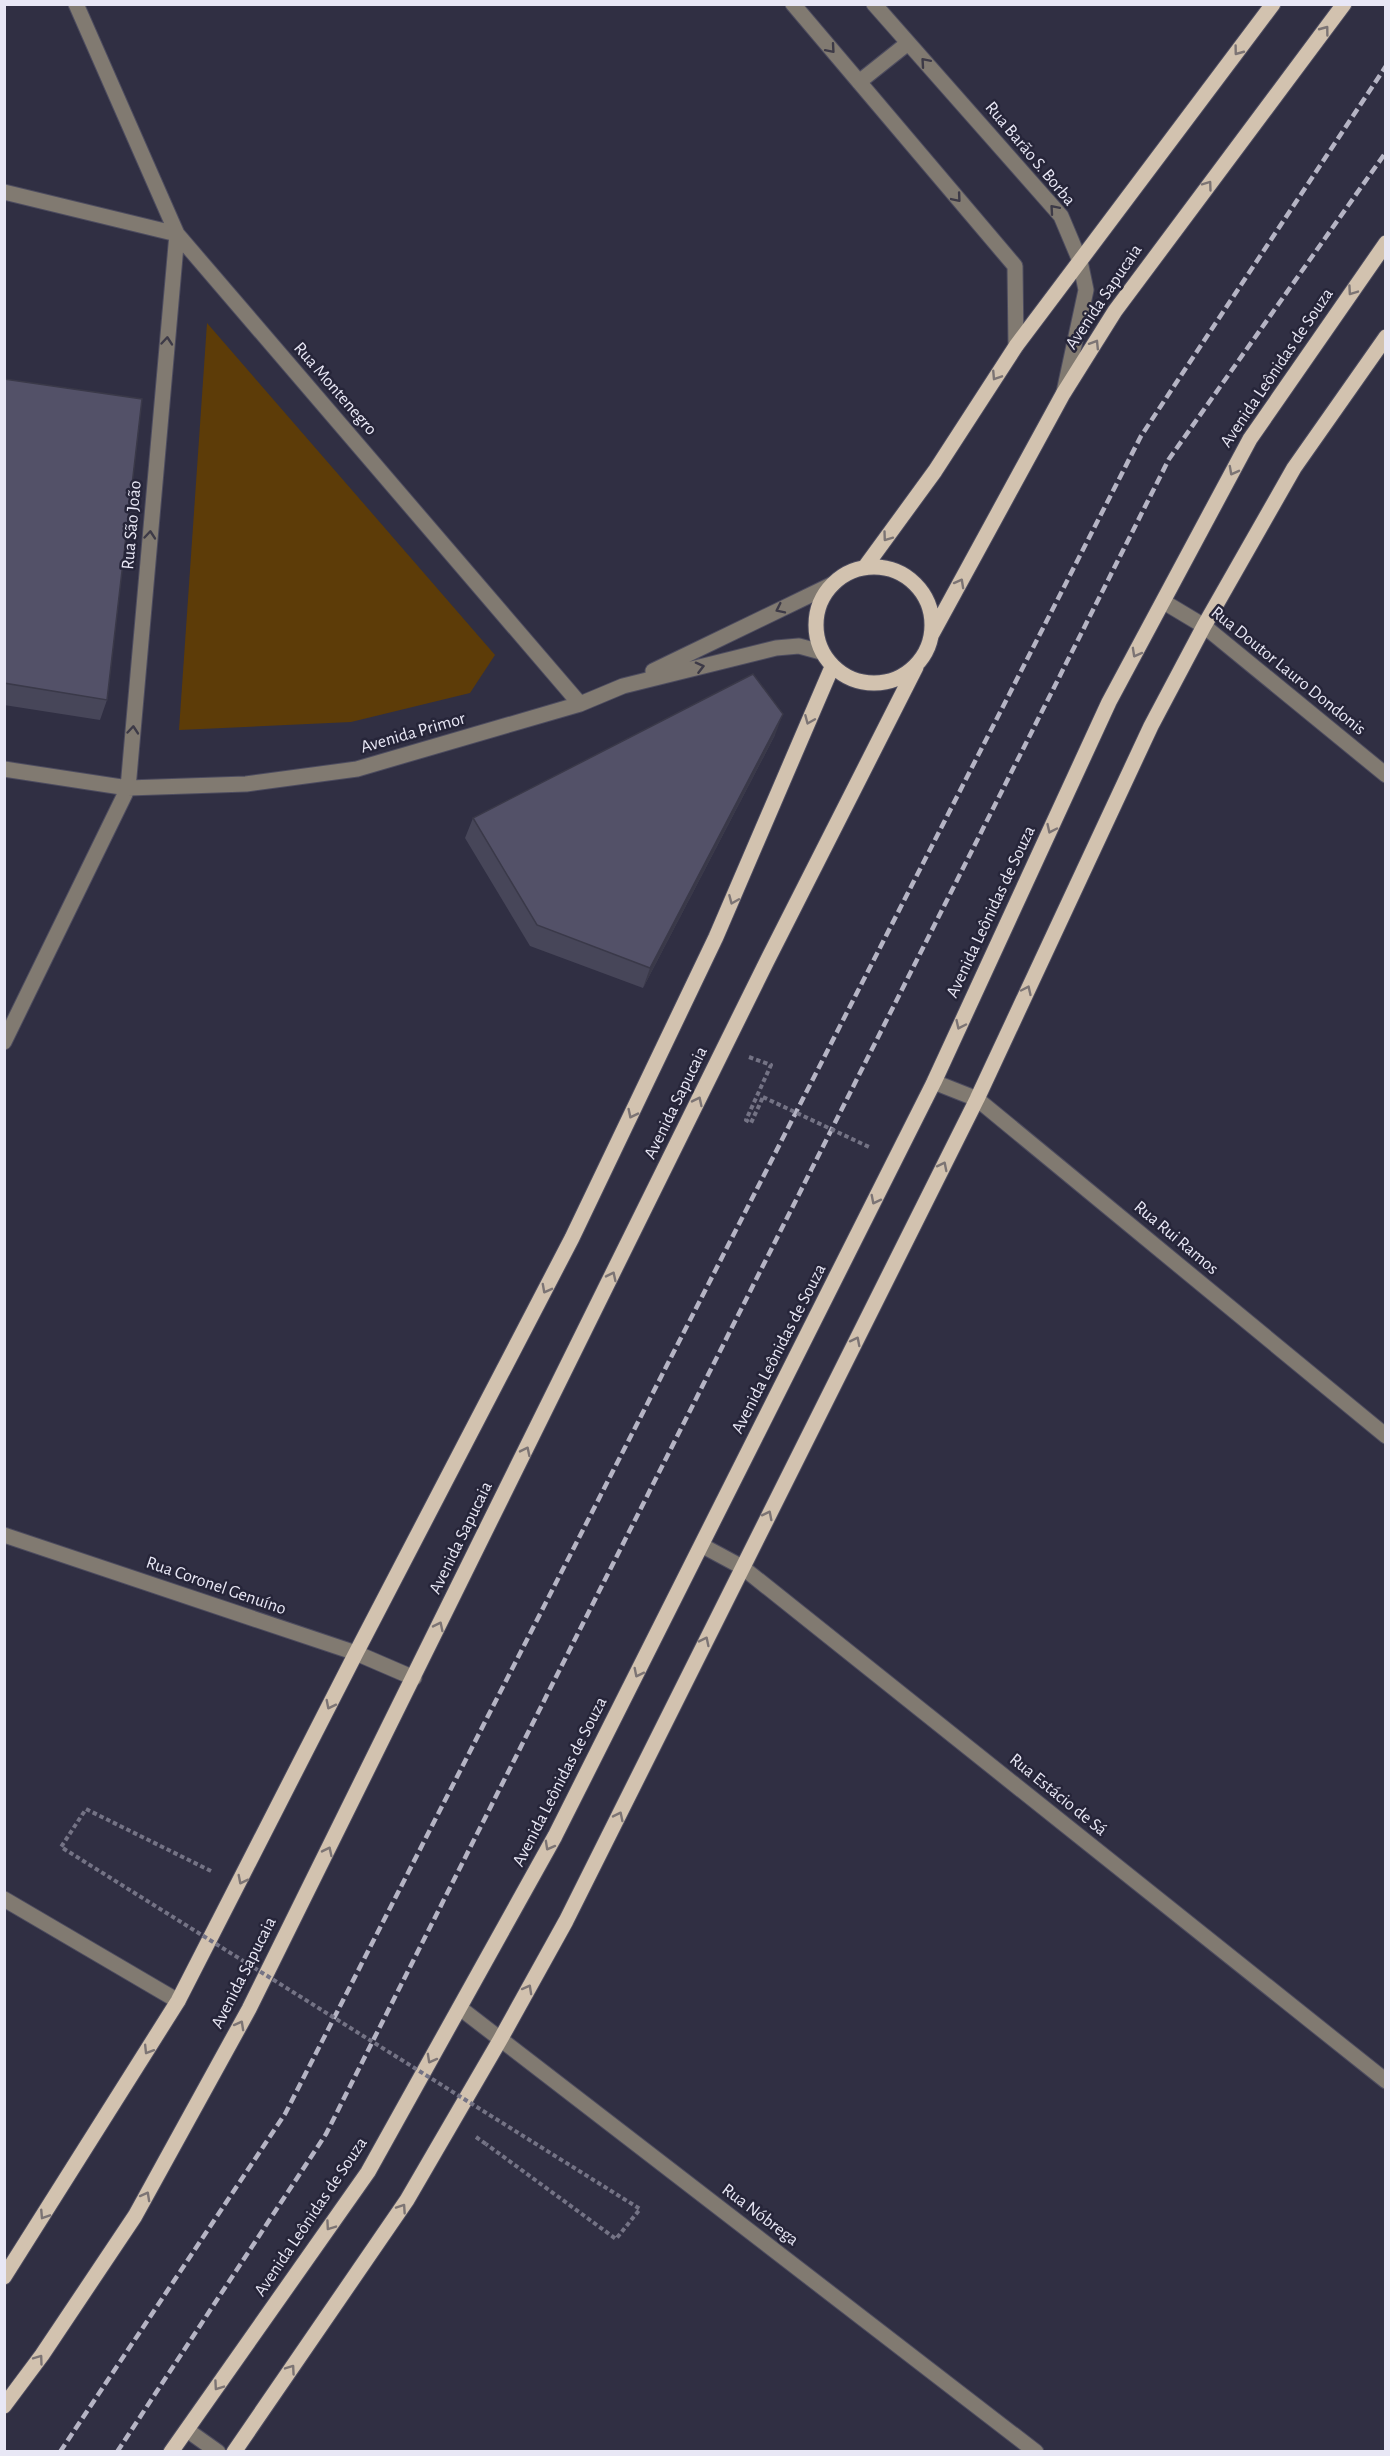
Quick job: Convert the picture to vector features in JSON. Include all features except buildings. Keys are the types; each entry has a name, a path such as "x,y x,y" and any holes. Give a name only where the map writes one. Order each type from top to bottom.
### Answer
{"main road":[{"path":"865,567 935,471 1016,346 1273,4"},
{"name":"Avenida Sapucaia","path":"932,634 1063,394 1115,311 1344,4"},
{"name":"Avenida Leônidas de Souza","path":"171,2451 368,2172 555,1836 934,1082 1109,702 1250,439 1386,243"},
{"path":"234,2451 407,2200 500,2040 595,1865 977,1099 1151,726 1204,626 1294,468 1386,337"},
{"path":"865,567 884,567 901,573 916,584 927,598 932,616 932,634 927,652 916,667 901,678 883,683 865,684 847,677 832,667 821,652 816,634 816,616 821,599 832,584 847,573 865,567"},
{"name":"Avenida Sapucaia","path":"4,2277 178,2001 271,1824 356,1653 572,1238 716,938 832,667"},
{"name":"Avenida Sapucaia","path":"4,2406 42,2355 135,2216 249,2009 767,961 916,667"}],"street":[{"name":"Rua São João","path":"4,1042 128,788 177,234 76,4"},
{"path":"793,4 1015,266 1016,346"},
{"name":"Rua Barão S. Borba","path":"874,4 1061,216 1080,261 1086,290 1063,394"},
{"path":"859,82 908,43"},
{"path":"4,192 177,234"},
{"name":"Rua Montenegro","path":"177,234 580,704"},
{"path":"623,686 832,584"},
{"name":"Rua Doutor Lauro Dondonis","path":"1164,602 1204,626 1386,774"},
{"name":"Avenida Primor","path":"4,769 128,788 246,784 357,769 580,704 623,686 776,648 799,646 821,652"},
{"name":"Rua Rui Ramos","path":"934,1082 977,1099 1386,1436"},
{"name":"Rua Coronel Genuíno","path":"4,1535 356,1653 414,1678"},
{"name":"Rua Estácio de Sá","path":"703,1545 742,1567 1386,2081"},
{"path":"4,1899 178,2001"},
{"name":"Rua Nóbrega","path":"460,2008 1036,2451"},
{"path":"188,2430 218,2451"}],"path":[{"path":"771,1065 746,1120 751,1123 763,1097 869,1147"},
{"path":"211,1871 86,1809 61,1847 640,2209 616,2239 486,2144"}],"shaded area":[{"path":"207,323 495,655 470,693 351,722 179,730"}],"railway":[{"path":"60,2452 285,2114 1141,436 1386,66"},
{"path":"117,2452 326,2134 1169,459 1386,152"}]}
